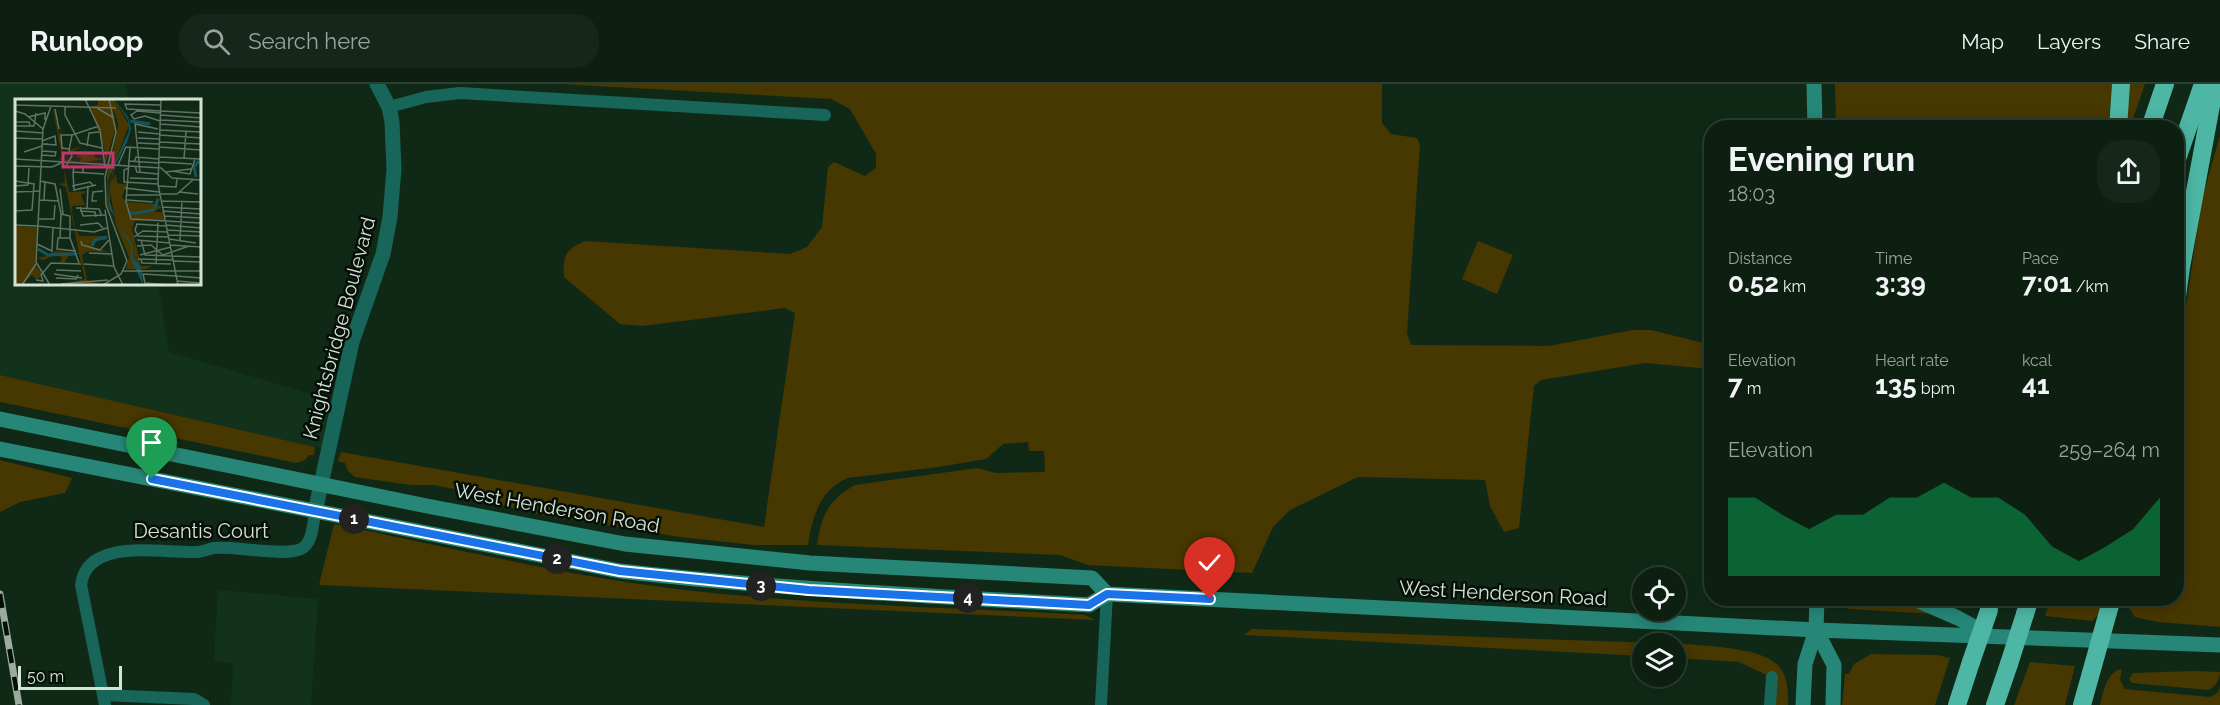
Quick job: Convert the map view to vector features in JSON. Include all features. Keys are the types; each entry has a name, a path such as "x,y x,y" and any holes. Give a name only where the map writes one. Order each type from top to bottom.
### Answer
{"highway":[{"path":"2119,120 2121,84"},
{"path":"2153,120 2165,84"},
{"path":"2184,139 2203,84"},
{"path":"2184,251 2215,84"},
{"path":"1957,705 1989,606"},
{"path":"1995,705 2028,606"},
{"path":"2082,705 2110,606"}],"main road":[{"path":"1814,84 1815,120"},
{"name":"West Henderson Road","path":"0,419 625,544 810,563 1092,578 1107,594"},
{"name":"West Henderson Road","path":"0,449 620,571 712,581 821,590 1089,605 1107,594 1816,630 2220,645"},
{"path":"1803,705 1805,664 1816,630 1817,606"},
{"path":"1930,606 1992,637"},
{"path":"1816,630 1834,665 1833,705"}],"street":[{"name":"Knightsbridge Boulevard","path":"315,512 352,342 383,254 390,217 394,148 389,107 377,84"},
{"path":"389,107 426,96 460,93 825,115"},
{"name":"Desantis Court","path":"204,705 194,699 104,700 81,585 88,566 103,557 139,550 197,552 220,548 287,551 300,549 308,544 315,512"},
{"path":"1101,705 1107,594"},
{"path":"1770,705 1772,677"}],"shaded area":[{"path":"0,84 126,84 129,99 15,99 15,285 158,285 169,352 338,402 329,450 0,375"},
{"path":"560,84 1382,84 1382,123 1391,134 1417,138 1420,145 1407,333 1411,345 1549,346 1633,330 1651,330 1704,343 1704,368 1645,363 1541,380 1534,386 1519,528 1504,532 1490,506 1485,480 1358,477 1290,510 1273,527 1252,573 1088,565 1060,555 817,545 827,510 838,497 855,485 977,468 996,473 1045,472 1044,451 1029,451 1028,442 1003,444 986,459 848,478 830,489 824,497 815,515 808,545 754,545 680,537 542,515 495,504 475,493 433,485 410,485 355,477 348,471 345,463 338,461 341,452 764,527 795,313 785,308 642,326 620,324 564,277 564,264 569,250 585,241 790,254 807,247 822,227 828,167 834,162 865,176 876,168 876,154 850,109 831,99"},
{"path":"1835,84 2112,84 2109,120 1836,120"},
{"path":"2127,84 2145,84 2133,120 2126,120"},
{"path":"2220,135 2220,627 2158,622 2135,617 2128,606 2184,606 2184,321 2201,203"},
{"path":"1478,241 1513,255 1497,294 1462,279"},
{"path":"0,375 315,447 314,455 309,455 305,460 296,463 0,402"},
{"path":"0,460 72,478 65,493 20,502 0,512"},
{"path":"334,524 548,568 677,589 830,602 1085,615 1095,620 319,585"},
{"path":"218,590 318,599 311,705 231,705 233,663 214,661"},
{"path":"1915,606 1935,614 1849,609 1846,607"},
{"path":"2049,606 2102,606 2100,613 2092,621 2045,616"},
{"path":"1252,629 1632,642 1632,655 1244,635"},
{"path":"1686,644 1738,649 1763,656 1774,662 1781,669 1786,682 1788,705 1771,705 1771,677 1739,662 1686,659"},
{"path":"1871,654 1937,655 1950,658 1935,705 1842,705 1845,674 1849,674 1854,664"},
{"path":"2030,662 2075,666 2065,705 2014,705"},
{"path":"2122,669 2120,680 2125,689 2209,697 2216,694 2220,688 2220,705 2100,705 2109,678"},
{"path":"2220,672 2220,675 2217,683 2208,690 2132,683 2129,679 2133,673"}],"railway":[{"path":"0,594 19,705"}],"route":[{"path":"152,479 620,571 809,590 1089,605 1107,594 1210,599"}]}
